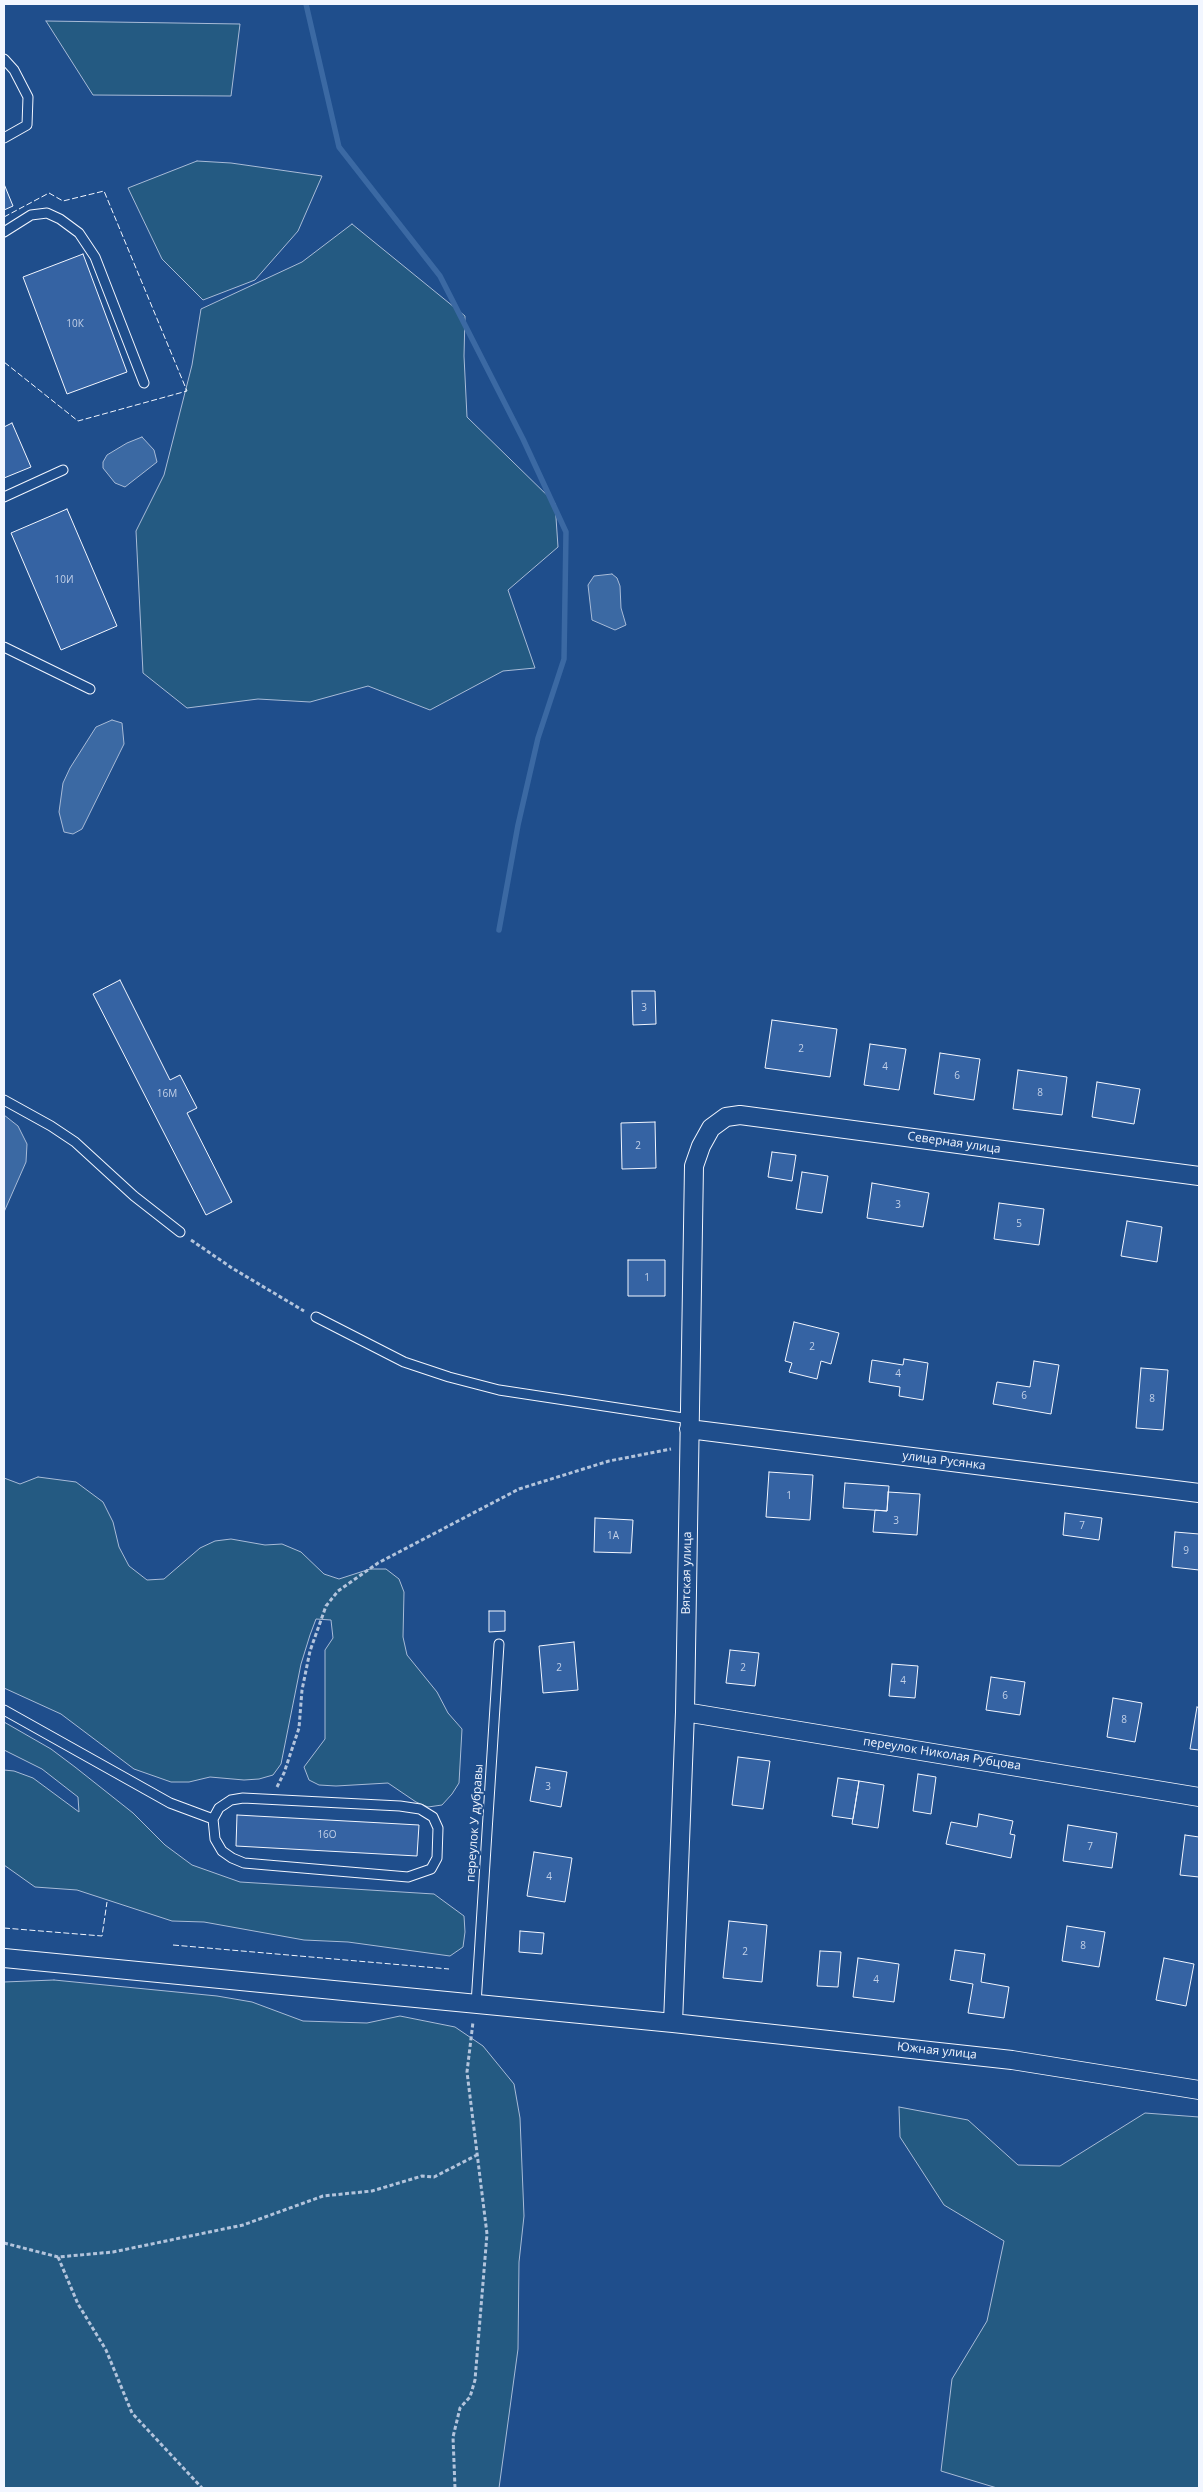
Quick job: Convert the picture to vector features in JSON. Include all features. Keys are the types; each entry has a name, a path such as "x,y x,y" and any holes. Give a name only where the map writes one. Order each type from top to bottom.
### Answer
{"street":[{"name":"Северная улица","path":"711,1128 726,1117 740,1114 1199,1176"},
{"name":"Вятская улица","path":"673,2022 685,1712 694,1166 701,1146 711,1128"},
{"name":"улица Русянка","path":"689,1431 1199,1493"},
{"name":"переулок Николая Рубцова","path":"685,1712 1199,1797"},
{"name":"Южная улица","path":"4,1958 673,2022 1012,2060 1199,2090"}],"lane":[{"path":"4,59 14,70 28,97 27,125 4,138"},
{"path":"4,232 31,215 47,213 60,219 79,233 95,257 144,383"},
{"path":"4,497 62,470"},
{"path":"4,647 90,689"},
{"path":"4,1100 51,1126 75,1142 134,1196 180,1232"},
{"path":"316,1317 404,1362 449,1378 689,1431"},
{"name":"переулок У дубравы","path":"476,2004 500,1644"},
{"path":"4,1710 170,1803 214,1819"},
{"path":"243,1798 271,1798 420,1809 432,1817 438,1828 437,1858 431,1869 408,1877 244,1863 222,1851 215,1839 214,1819 219,1808 231,1800 243,1798"}],"path":[{"path":"180,1232 232,1268 316,1317"},
{"path":"271,1798 284,1772 299,1728 302,1690 310,1651 326,1606 338,1591 378,1563 519,1489 610,1461 689,1431"},
{"path":"455,2488 453,2437 460,2408 470,2397 475,2380 487,2234 467,2072 476,2004"},
{"path":"4,2243 58,2258 113,2252 244,2225 323,2196 372,2191 422,2176 434,2177 477,2155"},
{"path":"58,2258 78,2304 106,2350 132,2413 202,2488"}],"shaded area":[{"path":"46,21 240,24 231,96 93,95"},
{"path":"197,161 231,163 322,176 298,231 255,280 203,300 162,259 128,188"},
{"path":"352,224 465,316 464,356 467,417 555,503 558,547 508,590 535,668 503,671 430,710 368,686 310,702 258,699 187,708 143,673 136,531 164,475 192,365 201,309 302,262"},
{"path":"142,437 154,450 157,462 125,487 115,483 103,468 103,462 107,455 127,443"},
{"path":"612,574 617,578 620,586 621,608 626,625 615,630 592,620 588,585 594,576"},
{"path":"112,720 122,723 124,744 82,829 73,834 64,832 59,812 63,783 70,768 96,727"},
{"path":"4,1115 18,1126 27,1144 26,1162 4,1212"},
{"path":"38,1477 76,1482 103,1502 113,1522 119,1547 129,1566 147,1580 164,1579 200,1548 215,1541 231,1539 265,1545 282,1544 301,1552 324,1574 339,1579 370,1569 386,1569 399,1579 404,1592 403,1637 407,1655 437,1692 448,1713 462,1729 459,1783 452,1794 442,1805 428,1807 416,1802 388,1783 336,1786 319,1785 309,1780 304,1767 325,1739 325,1650 333,1638 331,1620 316,1619 301,1664 281,1764 273,1775 259,1779 244,1780 210,1777 189,1782 171,1782 134,1769 61,1714 4,1688 4,1478 20,1484"},
{"path":"4,1722 51,1749 75,1767 133,1813 165,1845 192,1865 240,1882 434,1894 464,1916 465,1932 463,1947 450,1956 348,1942 304,1940 204,1922 172,1921 77,1890 35,1887 4,1865 4,1770 14,1771 33,1778 79,1812 78,1797 42,1769 4,1750"},
{"path":"54,1980 217,1996 252,2002 303,2021 367,2023 400,2016 455,2027 483,2046 514,2084 520,2118 524,2216 519,2262 518,2349 499,2488 4,2488 4,1982"},
{"path":"899,2107 968,2120 1018,2165 1060,2166 1145,2113 1199,2117 1199,2488 997,2488 941,2471 952,2379 987,2321 1004,2241 944,2205 900,2137"}],"building":[{"path":"4,184 13,206 4,210"},
{"path":"83,254 127,372 67,394 23,277"},
{"path":"12,423 31,467 4,478 4,427"},
{"path":"67,509 117,626 61,650 11,533"},
{"path":"120,980 170,1080 180,1075 197,1108 187,1113 232,1202 206,1215 93,994"},
{"path":"632,991 655,991 656,1024 633,1025"},
{"path":"772,1020 837,1029 830,1077 765,1068"},
{"path":"870,1044 906,1049 899,1090 864,1085"},
{"path":"940,1053 980,1059 974,1100 934,1094"},
{"path":"1018,1070 1067,1077 1062,1115 1013,1109"},
{"path":"1097,1082 1140,1089 1134,1124 1092,1117"},
{"path":"655,1122 656,1168 622,1169 621,1123"},
{"path":"772,1152 796,1155 792,1181 768,1177"},
{"path":"802,1172 828,1176 822,1213 796,1209"},
{"path":"872,1183 929,1193 923,1227 867,1218"},
{"path":"999,1203 1044,1209 1039,1245 994,1239"},
{"path":"1127,1221 1162,1227 1157,1262 1121,1256"},
{"path":"628,1260 665,1260 665,1296 628,1296"},
{"path":"794,1322 839,1333 831,1364 821,1361 817,1379 789,1372 792,1363 785,1361"},
{"path":"904,1359 928,1363 923,1400 899,1396 900,1387 869,1382 872,1360 903,1365"},
{"path":"1034,1361 1059,1365 1051,1414 993,1404 997,1382 1030,1387"},
{"path":"1141,1368 1168,1370 1163,1430 1136,1428"},
{"path":"769,1472 813,1475 810,1520 766,1517"},
{"path":"845,1483 889,1486 887,1511 843,1508"},
{"path":"888,1492 920,1494 917,1535 873,1532 875,1510 887,1511"},
{"path":"1065,1513 1102,1518 1099,1540 1063,1535"},
{"path":"595,1518 633,1520 631,1553 594,1552"},
{"path":"1175,1532 1199,1534 1199,1570 1172,1567"},
{"path":"489,1611 505,1611 505,1631 489,1632"},
{"path":"574,1642 578,1690 543,1693 539,1646"},
{"path":"730,1650 759,1653 755,1686 726,1683"},
{"path":"892,1664 918,1666 915,1698 889,1696"},
{"path":"991,1677 1025,1682 1020,1715 986,1710"},
{"path":"1113,1698 1142,1703 1135,1742 1107,1737"},
{"path":"1197,1707 1199,1708 1199,1750 1190,1749"},
{"path":"738,1757 770,1761 763,1809 732,1805"},
{"path":"536,1767 567,1772 561,1807 530,1801"},
{"path":"918,1774 936,1777 931,1814 913,1811"},
{"path":"838,1778 859,1781 853,1819 832,1816"},
{"path":"859,1781 884,1785 878,1828 852,1824"},
{"path":"979,1814 1013,1821 1010,1834 1015,1835 1011,1858 946,1844 951,1822 977,1827"},
{"path":"237,1815 419,1825 417,1856 236,1846"},
{"path":"1068,1825 1117,1833 1112,1868 1063,1861"},
{"path":"1185,1835 1199,1837 1199,1877 1180,1875"},
{"path":"534,1852 572,1858 565,1902 527,1896"},
{"path":"729,1921 767,1925 762,1982 723,1978"},
{"path":"1067,1926 1105,1932 1099,1967 1062,1961"},
{"path":"520,1931 544,1933 542,1954 519,1952"},
{"path":"955,1950 985,1954 981,1982 1009,1987 1004,2018 968,2013 973,1984 950,1980"},
{"path":"820,1951 841,1952 838,1987 817,1986"},
{"path":"858,1958 899,1964 894,2002 853,1997"},
{"path":"1164,1958 1194,1964 1186,2006 1156,2000"}],"waterway":[{"path":"306,4 339,147 440,276 523,439 566,532 564,659 538,738 518,825 499,930"}],"fence":[{"path":"4,217 49,193 63,201 104,191 187,391 78,421 4,362"},
{"path":"4,1928 102,1936 107,1902"},
{"path":"173,1945 449,1969"}]}
